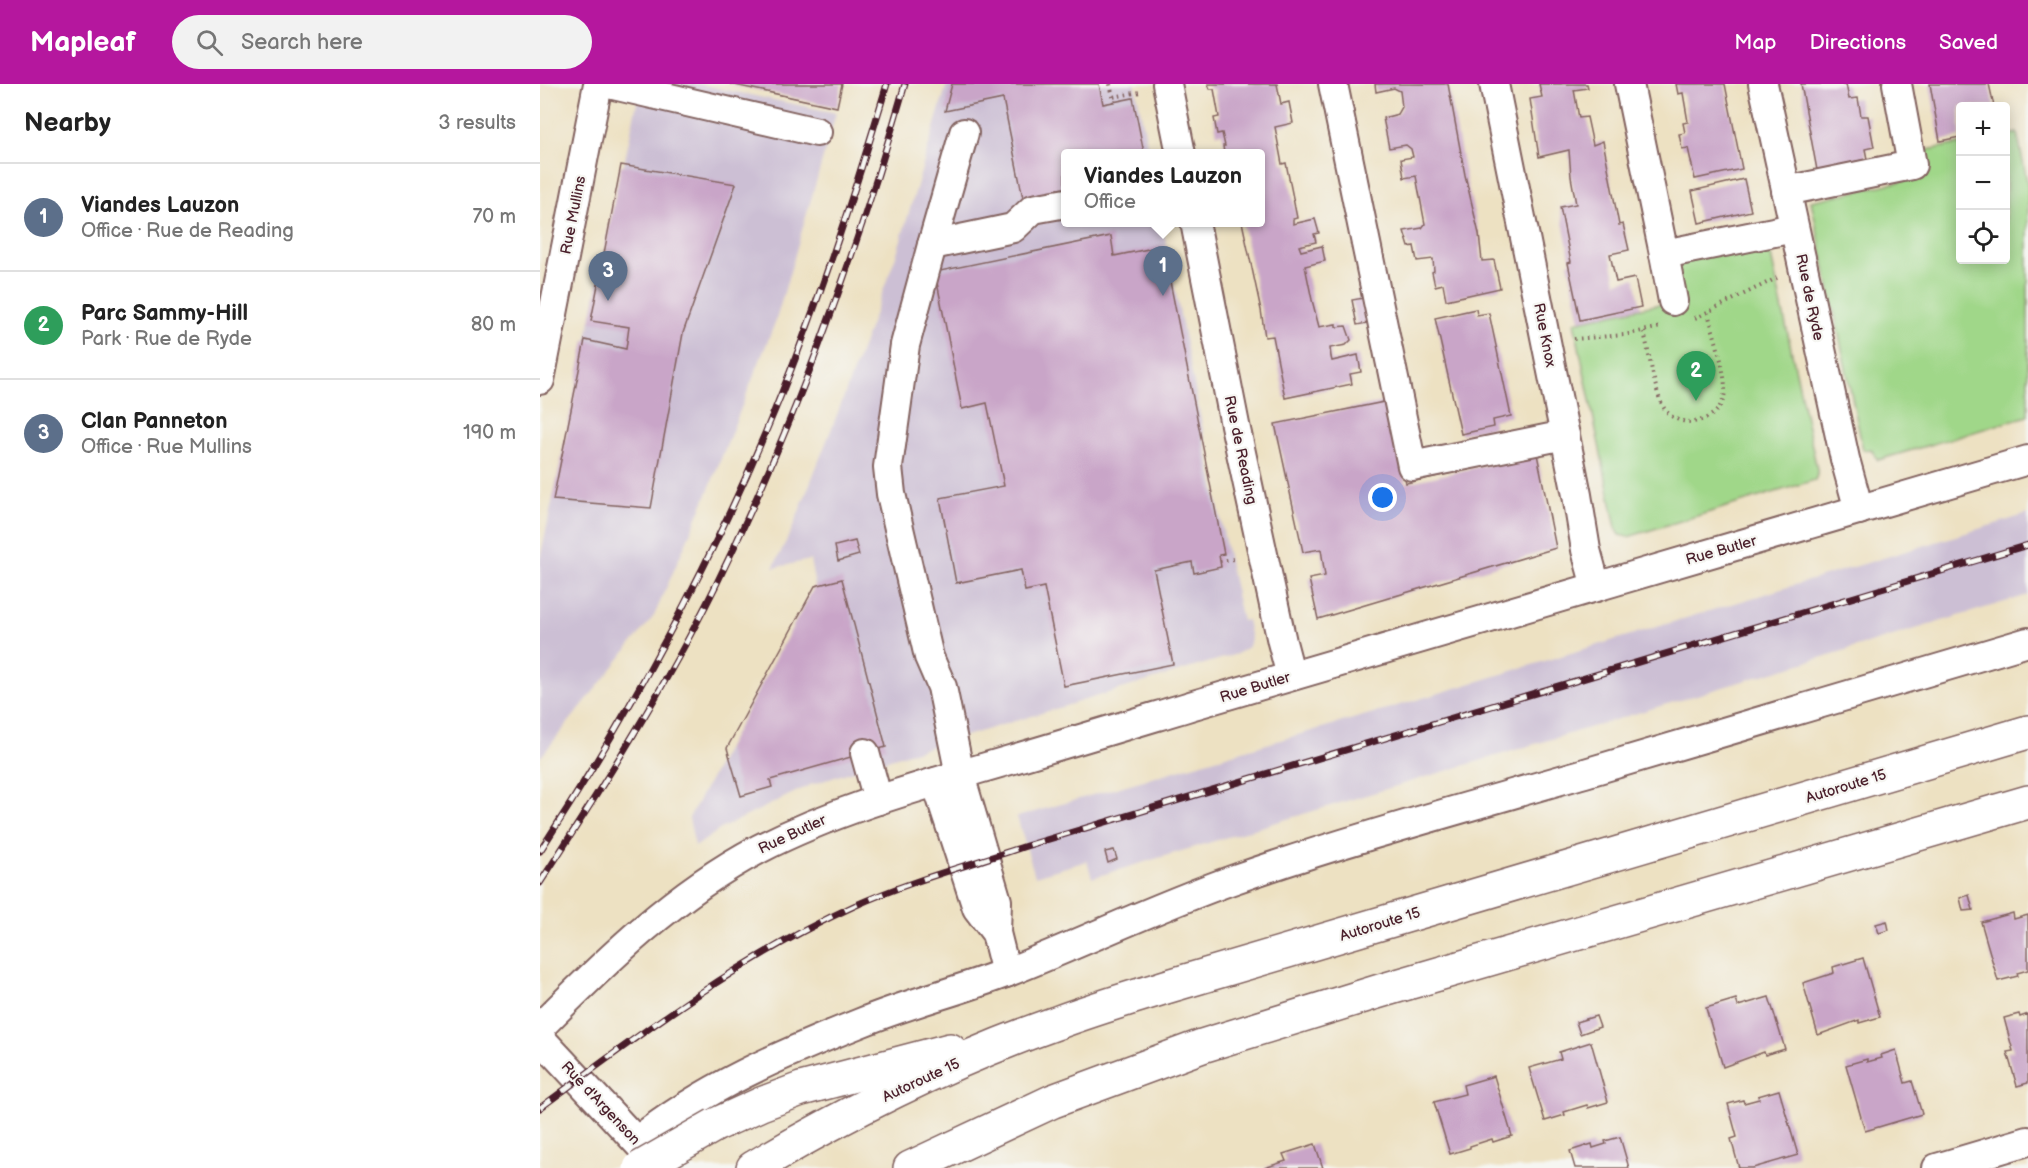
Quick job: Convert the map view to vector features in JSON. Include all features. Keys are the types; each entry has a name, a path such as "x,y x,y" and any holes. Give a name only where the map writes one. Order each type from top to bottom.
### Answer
{"highway":[{"name":"Autoroute 15","path":"753,1168 843,1117 914,1083 992,1047 1056,1023 1169,986 2028,732"},
{"path":"910,1168 1053,1101 1202,1046 1391,988 2028,802"},
{"path":"638,1155 801,1089 1056,1023"}],"street":[{"name":"Rue Mullins","path":"540,380 598,84"},
{"path":"609,84 817,132"},
{"path":"1167,84 1180,149"},
{"path":"1333,84 1412,466 1565,435"},
{"name":"Rue Knox","path":"1494,84 1577,495 1581,526 1596,587"},
{"path":"1629,84 1673,301"},
{"name":"Rue de Ryde","path":"1763,84 1846,465 1859,510"},
{"path":"1786,191 1912,165 1897,84"},
{"path":"964,133 905,345 889,459 889,483 929,657 942,687 948,778 976,908 996,933 1006,973"},
{"path":"932,245 1013,228 1033,209 1061,204"},
{"name":"Rue de Reading","path":"1196,227 1235,425 1291,676"},
{"path":"1664,254 1794,228"},
{"name":"Rue Butler","path":"540,1027 599,968 674,904 756,850 833,815 948,778 1291,676 2028,460"},
{"path":"638,1155 670,1115 692,1101 757,1068 861,1022 1006,973 1118,925 1244,876 1399,827 2028,642"},
{"path":"865,753 878,800"},
{"name":"Rue d'Argenson","path":"540,1038 638,1155 662,1168"},
{"path":"1937,1168 2028,1141"}],"path":[{"path":"1110,84 1114,99 1140,92"},
{"path":"1644,332 1658,394 1666,411 1678,420 1688,422 1704,420 1718,410 1724,398 1724,382 1708,313"},
{"path":"1717,351 1723,350"},
{"path":"1646,369 1653,368"},
{"path":"1220,561 1233,559"}],"shaded area":[{"path":"641,84 698,84 836,113 776,320 705,499 654,616 540,758 540,559"},
{"path":"947,84 1135,84 1148,149 1061,149 1061,227 1163,227 1230,566 1242,621 1247,620 1251,639 1249,646 1237,654 810,785 722,828 695,847 689,818 815,586 810,560 773,568 793,527 897,253"},
{"path":"2028,514 2028,595 1092,878 1087,861 1035,876 1017,817 1387,709"}],"green space":[{"path":"2017,133 2028,186 2028,416 1878,460 1871,449 1863,450 1811,201 1926,176 1921,151 1956,145 1956,264 2010,264 2010,135"},
{"path":"1768,242 1817,469 1815,480 1628,537 1620,535 1616,528 1574,322 1679,300 1671,262"}],"building":[{"path":"730,84 842,84 837,107"},
{"path":"952,84 1099,84 1103,104 1133,98 1143,149 1061,149 1061,190 1023,198 1003,99 945,111"},
{"path":"1208,84 1277,84 1281,104 1289,102 1293,123 1275,127 1282,164 1286,163 1297,218 1293,219 1293,224 1315,219 1319,233 1314,234 1316,242 1299,246 1301,251 1322,246 1325,261 1305,266 1312,300 1319,327 1336,324 1336,327 1346,326 1351,340 1346,345 1330,348 1332,361 1358,355 1361,372 1350,374 1352,384 1285,398 1273,336 1265,337 1243,227 1265,227 1265,149 1223,149 1225,146 1222,133 1217,134 1214,118 1219,117 1214,89 1210,89"},
{"path":"1375,84 1448,84 1479,234 1482,261 1494,260 1500,288 1446,300 1443,284 1435,286 1432,272 1434,271 1433,259 1417,261 1414,246 1409,247 1404,231 1422,228 1425,224 1416,176 1404,178 1401,159 1413,157 1411,149 1406,145 1389,148 1383,118 1398,114 1402,107 1400,91 1394,88 1376,92"},
{"path":"1539,84 1587,84 1588,88 1574,90 1579,118 1587,117 1593,145 1603,141 1619,225 1623,224 1629,250 1610,254 1616,282 1635,278 1641,307 1580,320 1568,263 1571,262 1560,207 1576,204 1569,150 1539,157 1530,99 1542,97"},
{"path":"1676,84 1725,84 1742,169 1695,179 1688,148 1682,149 1679,134 1685,133 1683,123 1688,122 1683,93 1678,94"},
{"path":"1801,84 1846,84 1849,99 1858,98 1861,116 1868,116 1874,147 1865,149 1867,159 1817,170"},
{"path":"1930,84 1989,84 1993,102 1956,102 1956,138 1940,141"},
{"path":"621,165 736,184 683,333 651,508 553,500 585,340 626,349 629,327 591,321"},
{"path":"1744,179 1751,211 1699,223 1692,191"},
{"path":"1111,236 1114,256 1163,246 1224,554 1219,555 1221,567 1194,573 1192,562 1154,570 1173,664 1064,686 1044,587 1025,591 1021,570 956,583 940,498 1004,486 987,403 962,409 935,272"},
{"path":"1369,297 1373,322 1357,325 1352,300"},
{"path":"1476,309 1477,315 1489,313 1511,416 1493,420 1494,427 1461,434 1435,318"},
{"path":"1389,401 1406,483 1537,454 1556,548 1318,619 1309,579 1325,576 1321,549 1303,552 1275,424"},
{"path":"855,541 859,555 838,561 835,546"},
{"path":"842,579 886,747 770,780 772,787 741,796 727,748 815,586"},
{"path":"1114,850 1117,859 1108,863 1105,852"},
{"path":"1969,895 1973,910 1963,911 1960,898"},
{"path":"2013,913 2014,919 2028,915 2028,970 2017,973 2018,976 1998,981 1981,922"},
{"path":"1887,921 1889,930 1879,933 1876,924"},
{"path":"1863,958 1880,1017 1859,1023 1859,1020 1818,1035 1803,983 1834,973 1833,967"},
{"path":"1769,997 1785,1049 1765,1055 1764,1052 1723,1067 1706,1008 1736,999 1738,1006"},
{"path":"2019,1014 2020,1017 2028,1014 2028,1083 2017,1086 2007,1052 2013,1051 2004,1018"},
{"path":"1596,1016 1600,1027 1580,1034 1576,1022"},
{"path":"1591,1042 1608,1102 1588,1108 1587,1105 1545,1121 1529,1068 1561,1059 1559,1052"},
{"path":"1896,1050 1905,1083 1912,1081 1922,1114 1865,1131 1846,1065 1867,1059 1867,1062 1882,1058 1881,1055"},
{"path":"1494,1076 1512,1136 1493,1142 1492,1139 1450,1154 1434,1102 1465,1094 1463,1085"},
{"path":"1779,1090 1798,1155 1753,1168 1739,1168 1731,1139 1737,1137 1728,1104 1759,1099 1758,1096"},
{"path":"1620,1137 1629,1168 1575,1168 1570,1151 1592,1144 1593,1148 1606,1144 1605,1141"},
{"path":"1315,1144 1323,1168 1264,1168 1286,1161 1283,1154"}],"railway":[{"path":"540,851 603,750 662,646 742,486 784,388 816,302 887,84"},
{"path":"540,883 654,701 715,587 744,526 821,340 866,213 905,84"},
{"path":"540,1108 653,1025 731,973 812,927 854,906 896,889 1026,846 2028,545"}],"place":[{"name":"Viandes Lauzon","path":"1163,296"},
{"name":"Clan Panneton","path":"608,301"},
{"name":"Parc Sammy-Hill","path":"1696,401"}]}
